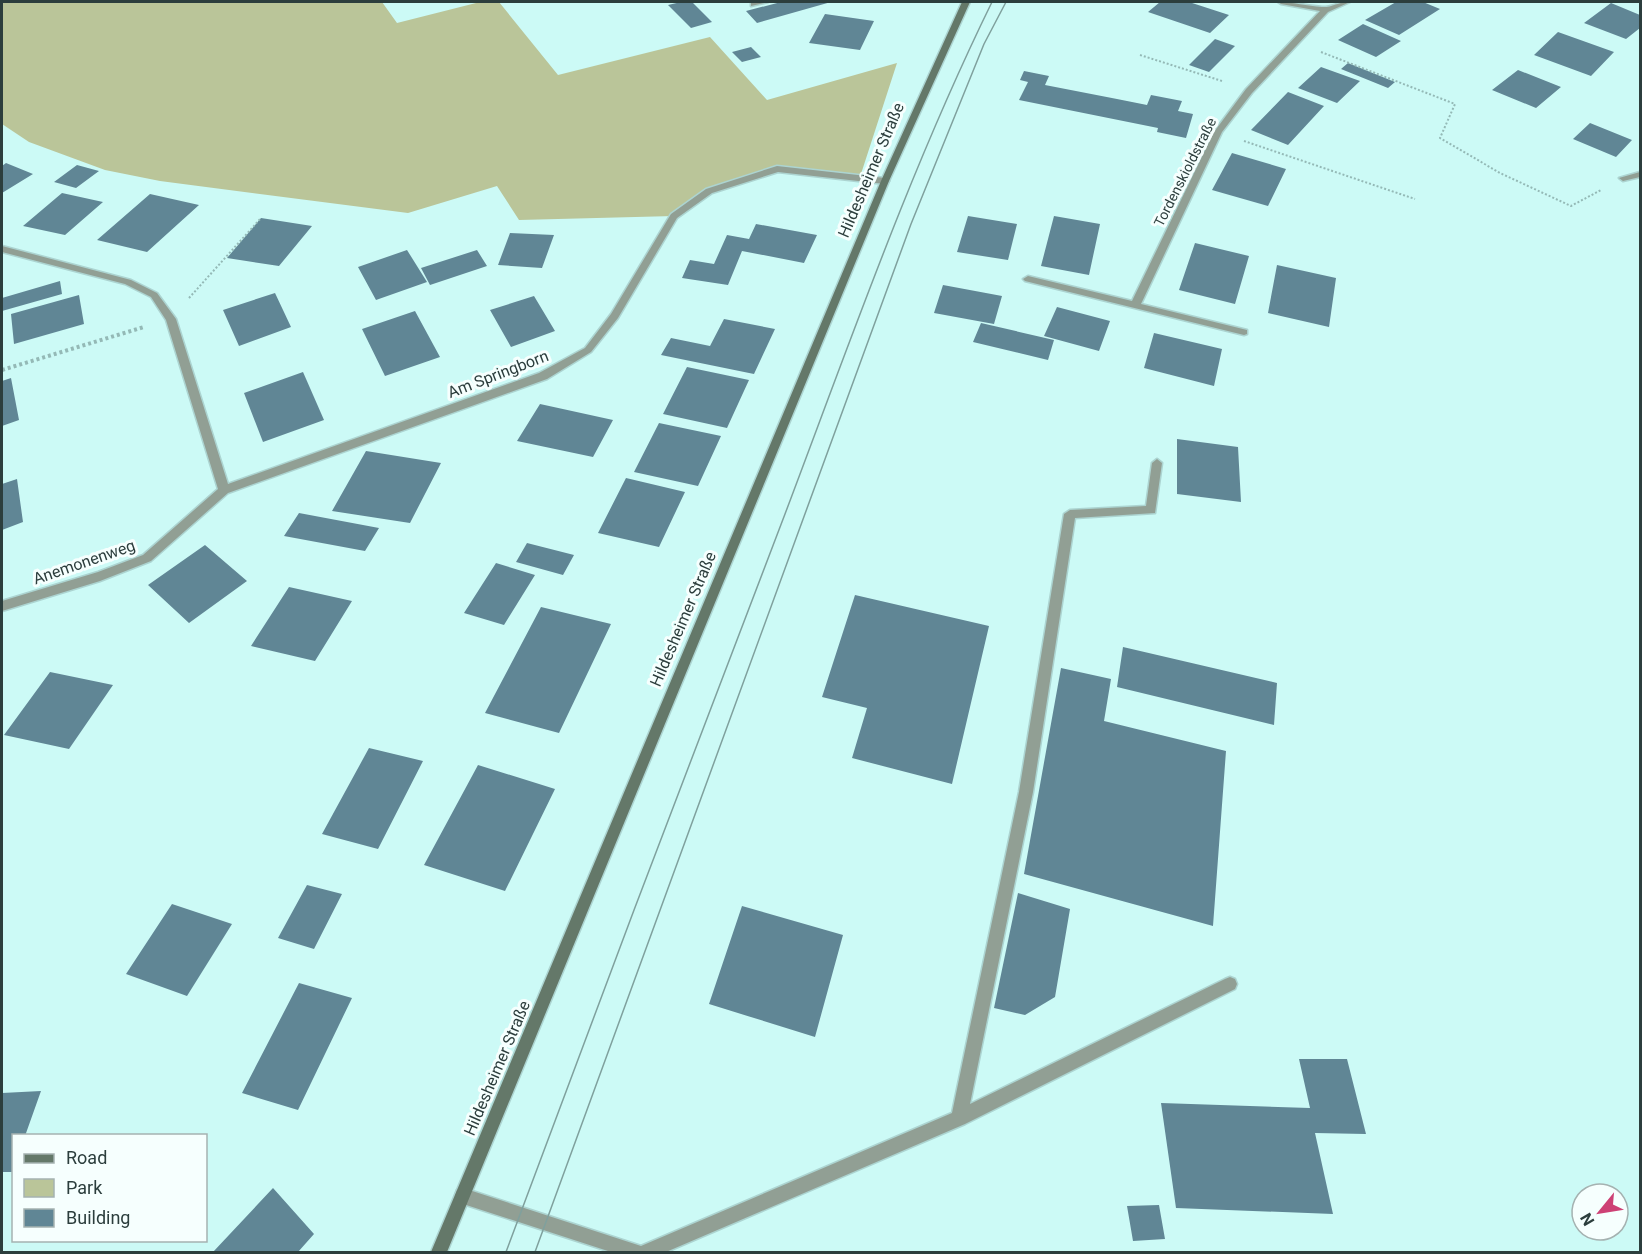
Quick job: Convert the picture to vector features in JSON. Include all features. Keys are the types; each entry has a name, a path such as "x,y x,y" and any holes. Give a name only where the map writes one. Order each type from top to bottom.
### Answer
{"street":[{"path":"754,4 764,2"},
{"name":"Hildesheimer Straße","path":"439,1252 885,181 966,2"},
{"path":"1281,2 1325,10"},
{"name":"Tordenskioldstraße","path":"1136,304 1218,132 1249,91 1325,10 1346,2"},
{"name":"Am Springborn","path":"224,490 543,376 588,350 615,316 674,216 709,191 777,169 885,181"},
{"path":"1623,178 1641,175"},
{"path":"2,249 128,282 154,295 171,319 224,490"},
{"path":"1028,279 1244,332"},
{"path":"959,1118 1026,792 1070,514 1151,510 1157,463"},
{"name":"Anemonenweg","path":"2,606 100,576 147,558 224,490"},
{"path":"647,1252 959,1118 1230,984"},
{"path":"463,1196 627,1251"}],"path":[{"path":"1294,43 1455,104 1440,138 1500,173 1571,206 1623,178"},
{"path":"1140,55 1249,91"},
{"path":"1218,132 1415,199"},
{"path":"2,370 171,319 261,218"}],"green space":[{"path":"2,2 382,2 397,23 480,2 499,2 558,75 710,37 767,100 897,63 860,177 777,169 709,191 674,216 519,220 497,186 408,213 160,181 105,170 29,142 2,124"}],"building":[{"path":"692,2 712,22 691,28 668,5"},
{"path":"781,2 831,2 757,23 746,11"},
{"path":"1160,2 1189,2 1229,15 1210,33 1148,12"},
{"path":"1396,2 1423,2 1440,9 1399,35 1365,20"},
{"path":"1611,3 1640,15 1640,28 1626,39 1584,23"},
{"path":"825,14 874,21 860,50 809,43"},
{"path":"1363,24 1401,41 1376,57 1338,40"},
{"path":"1558,32 1614,52 1591,76 1534,55"},
{"path":"1215,39 1235,46 1209,72 1189,65"},
{"path":"751,47 761,57 742,62 732,52"},
{"path":"1348,63 1395,82 1388,88 1341,69"},
{"path":"1321,67 1360,81 1337,103 1298,88"},
{"path":"1518,70 1561,87 1536,108 1492,90"},
{"path":"1024,71 1049,76 1045,85 1147,105 1151,95 1182,101 1178,111 1193,114 1186,138 1157,132 1158,128 1019,100 1028,82 1020,80"},
{"path":"1288,92 1324,106 1288,145 1251,130"},
{"path":"1590,123 1632,140 1616,157 1573,139"},
{"path":"1232,153 1286,169 1268,206 1212,190"},
{"path":"6,163 33,174 2,193 2,166"},
{"path":"77,165 99,171 76,188 54,182"},
{"path":"62,193 103,202 65,235 23,226"},
{"path":"150,194 199,205 147,252 97,240"},
{"path":"968,216 1017,224 1008,260 957,252"},
{"path":"1054,216 1100,224 1089,275 1041,266"},
{"path":"261,218 312,226 279,266 227,258"},
{"path":"756,224 817,235 804,263 742,251 728,285 682,278 690,260 714,264 727,235 749,239"},
{"path":"510,233 554,235 542,268 498,265"},
{"path":"1195,243 1249,256 1235,304 1179,290"},
{"path":"407,250 427,282 376,300 358,267"},
{"path":"477,250 487,266 430,285 421,268"},
{"path":"1277,265 1336,278 1329,327 1268,313"},
{"path":"60,281 62,294 2,311 2,298"},
{"path":"943,285 1002,296 994,324 934,313"},
{"path":"275,293 291,327 239,346 223,310"},
{"path":"79,295 84,324 14,344 11,314"},
{"path":"534,296 555,331 511,347 490,310"},
{"path":"1057,307 1110,321 1099,351 1044,336"},
{"path":"415,311 440,357 385,376 362,329"},
{"path":"724,319 775,329 754,374 661,355 671,338 710,346"},
{"path":"981,323 1054,340 1048,360 973,342"},
{"path":"1154,333 1222,349 1214,386 1144,368"},
{"path":"687,367 749,380 727,428 663,414"},
{"path":"303,372 324,420 263,442 244,393"},
{"path":"11,378 19,420 2,426 2,381"},
{"path":"540,404 613,420 593,457 517,441"},
{"path":"659,423 721,436 698,486 634,472"},
{"path":"1177,439 1238,447 1241,502 1177,494"},
{"path":"366,451 441,463 410,523 332,511"},
{"path":"626,478 685,492 659,547 598,533"},
{"path":"17,479 23,522 2,530 2,484"},
{"path":"299,513 379,528 365,551 284,536"},
{"path":"527,543 574,555 563,575 516,562"},
{"path":"205,545 247,581 189,623 148,585"},
{"path":"496,563 535,575 504,625 464,613"},
{"path":"289,587 352,601 315,661 251,646"},
{"path":"855,595 989,626 952,784 852,758 867,708 822,697"},
{"path":"541,607 611,624 559,733 485,713"},
{"path":"1123,647 1277,683 1274,725 1117,687"},
{"path":"1061,668 1111,679 1104,721 1226,751 1213,926 1024,874"},
{"path":"50,672 113,685 69,749 4,735"},
{"path":"369,748 423,761 378,849 322,834"},
{"path":"478,765 555,789 505,891 424,865"},
{"path":"307,885 342,894 314,949 278,938"},
{"path":"1018,893 1070,909 1055,997 1025,1015 994,1008"},
{"path":"172,904 232,924 187,996 126,974"},
{"path":"742,906 843,935 815,1037 709,1004"},
{"path":"299,983 352,998 298,1110 242,1093"},
{"path":"1299,1059 1347,1059 1366,1134 1315,1133 1333,1214 1176,1208 1161,1103 1310,1108"},
{"path":"41,1091 26,1134 12,1134 12,1172 2,1172 2,1093"},
{"path":"273,1188 314,1234 298,1252 213,1252"},
{"path":"1159,1205 1165,1239 1133,1241 1127,1206"}],"tram line":[{"path":"506,1252 882,255 935,127 992,2"},
{"path":"535,1252 911,224 984,44 1006,2"}]}
